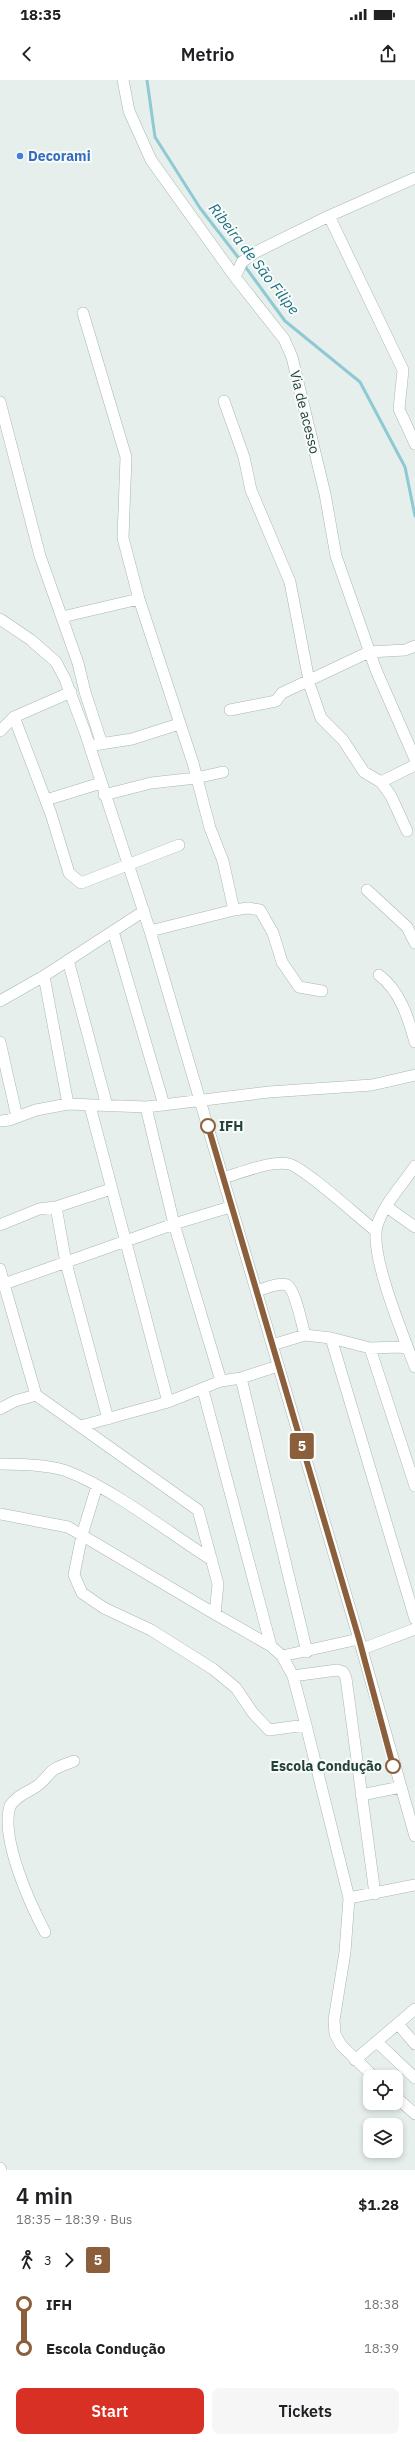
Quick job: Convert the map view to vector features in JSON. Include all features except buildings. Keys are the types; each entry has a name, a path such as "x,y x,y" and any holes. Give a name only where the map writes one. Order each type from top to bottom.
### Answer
{"street":[{"name":"Via de acesso","path":"123,80 129,111 151,160 235,277 284,339 292,357 325,494 336,556 369,652 415,759"},
{"path":"235,277 242,262 256,252 329,216 415,178"},
{"path":"329,216 403,370 399,409 415,444"},
{"path":"83,313 126,457 123,538 139,599 223,861 234,910"},
{"path":"224,401 244,457 251,490 290,582 309,680 321,718 343,740 364,772 381,782 391,796 407,831"},
{"path":"0,402 40,556 62,618 102,744"},
{"path":"62,618 139,599"},
{"path":"3,623 31,640 56,662 71,692 90,745 104,795 150,931 415,1836"},
{"path":"230,710 264,705 276,701 282,693 369,652 405,650 415,646"},
{"path":"0,731 14,717 71,692"},
{"path":"14,717 46,800 69,873 74,879 81,883 128,866 179,844"},
{"path":"90,745 132,739 179,724"},
{"path":"381,782 415,765"},
{"path":"104,795 151,782 196,778 223,772"},
{"path":"46,800 101,783"},
{"path":"367,890 406,927 415,943"},
{"path":"150,931 234,910 248,908 260,910 273,934 282,962 299,987 322,991"},
{"path":"0,1001 44,976 144,911"},
{"path":"113,931 164,1105"},
{"path":"68,960 107,1106"},
{"path":"379,975 391,984 403,1006 415,1042"},
{"path":"44,976 68,1104"},
{"path":"0,1042 17,1117"},
{"path":"0,1121 36,1110 68,1104 146,1107 199,1099 372,1085 415,1075"},
{"path":"90,1106 124,1242 168,1402"},
{"path":"146,1107 174,1224 221,1381"},
{"path":"223,1178 274,1164 289,1164 303,1172 376,1232"},
{"path":"415,1166 387,1207 376,1232 375,1243 379,1261 415,1367"},
{"path":"0,1225 39,1210 56,1207 111,1189"},
{"path":"56,1207 66,1263 108,1418"},
{"path":"4,1284 174,1224 230,1207"},
{"path":"387,1207 415,1227"},
{"path":"0,1269 36,1395 198,1510 218,1584 215,1614"},
{"path":"256,1291 277,1285 287,1285 292,1291 305,1335"},
{"path":"272,1345 305,1335 331,1338 370,1348 400,1347 408,1349"},
{"path":"331,1338 415,1619"},
{"path":"370,1348 415,1486"},
{"path":"80,1426 168,1402 203,1390 221,1381 241,1378 278,1366"},
{"path":"241,1378 307,1652"},
{"path":"203,1390 271,1646"},
{"path":"0,1410 15,1401 36,1395"},
{"path":"0,1464 68,1471 97,1486 212,1560"},
{"path":"97,1486 82,1535 74,1575 82,1593 104,1608 157,1634 213,1669 236,1688 253,1713 269,1730 306,1725"},
{"path":"0,1514 68,1527 271,1646 282,1656 293,1676 349,1898 344,1952 334,2020 335,2034 340,2045 366,2070"},
{"path":"282,1656 360,1644 415,1629"},
{"path":"293,1676 337,1670 343,1672 346,1678 375,1894"},
{"path":"45,1932 16,1878 5,1849 3,1823 8,1811 18,1797 36,1787 52,1771 74,1761"},
{"path":"361,1795 401,1787"},
{"path":"349,1898 415,1885"},
{"path":"355,2060 415,2009"},
{"path":"398,2024 415,2044"},
{"path":"377,2042 415,2078"},
{"path":"403,2103 415,2114"}],"waterway":[{"name":"Ribeira de São Filipe","path":"147,80 155,137 200,208 241,261"},
{"name":"Ribeira de São Filipe","path":"244,265 285,321 360,382 405,467 415,516"}],"bus line":[{"name":"5","path":"208,1126 230,1207 359,1639 393,1766"}],"place":[{"name":"Decorami","path":"20,156"},
{"name":"IFH","path":"208,1126"},
{"name":"Escola Condução","path":"393,1766"}]}
